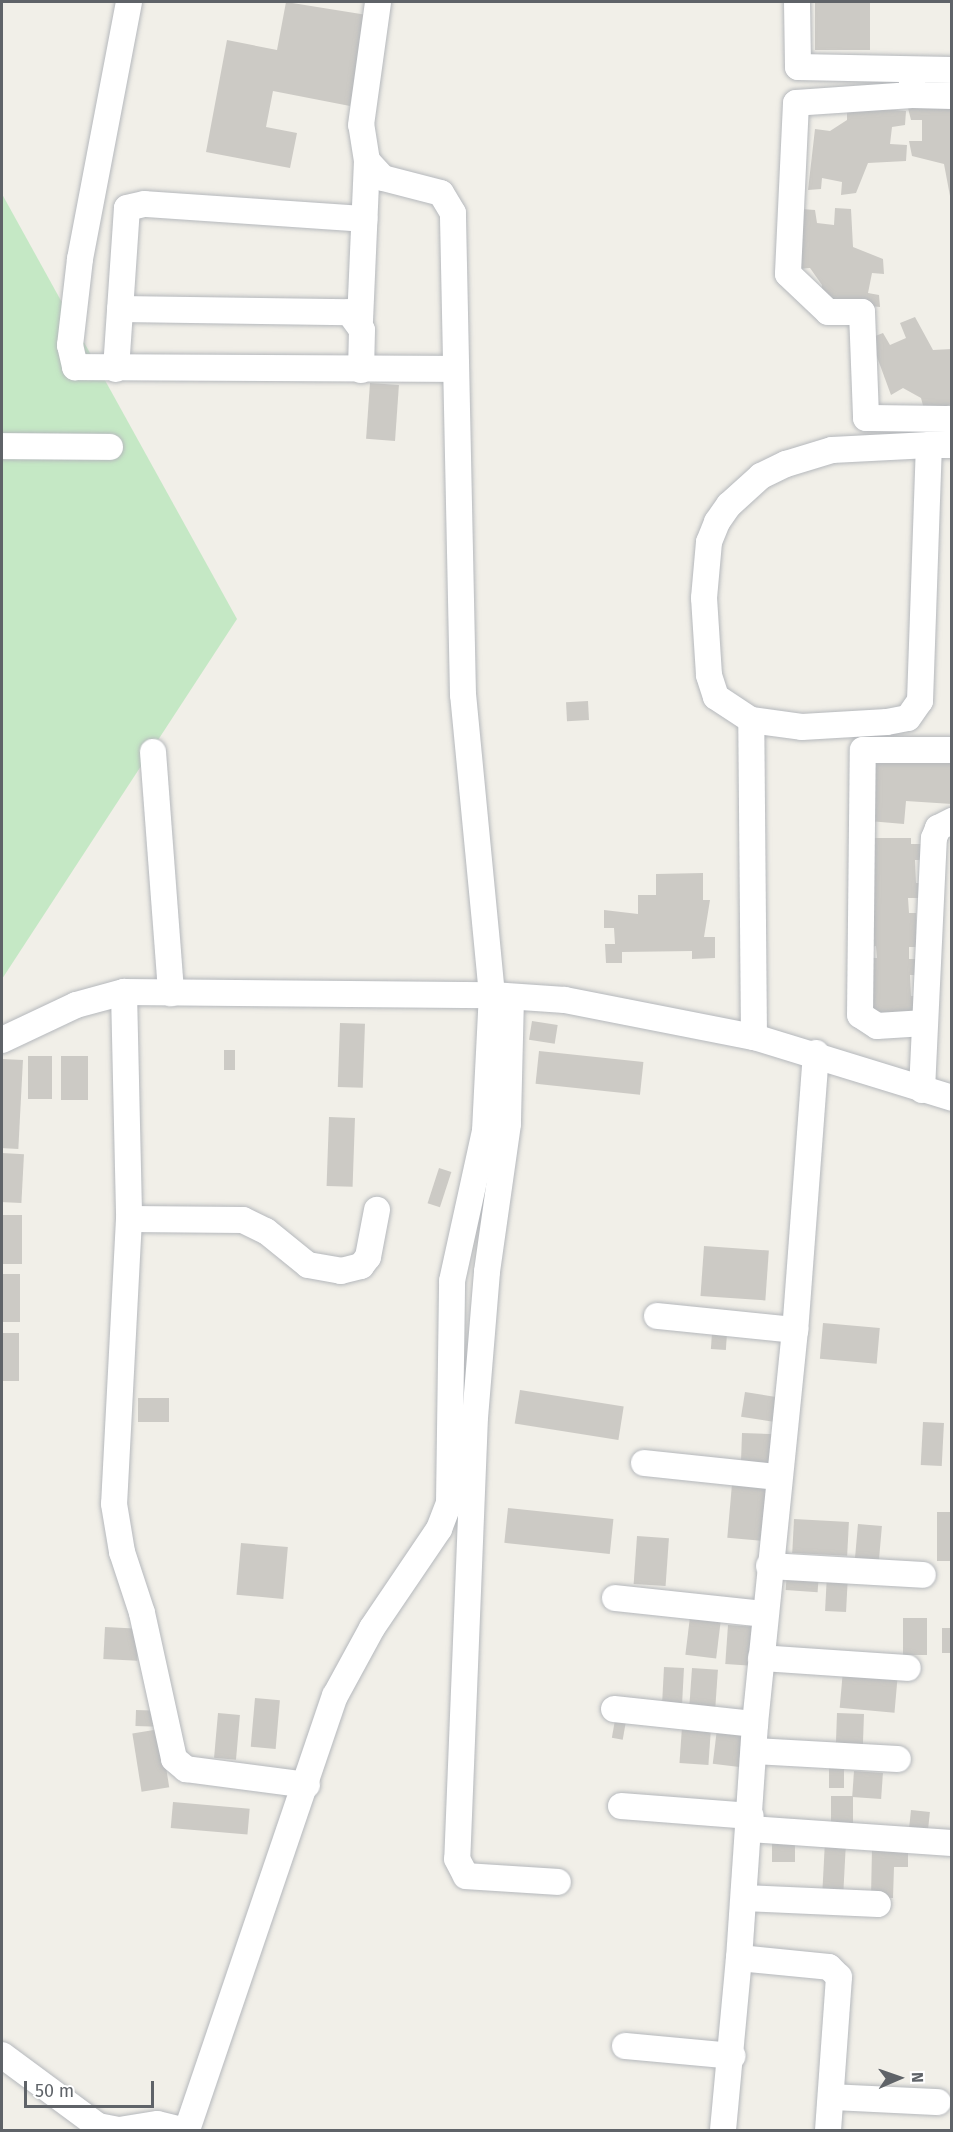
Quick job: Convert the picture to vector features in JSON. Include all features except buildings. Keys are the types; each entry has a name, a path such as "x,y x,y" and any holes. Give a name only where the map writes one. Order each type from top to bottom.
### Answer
{"street":[{"path":"129,2 80,259 70,345 75,367 456,369"},
{"path":"360,370 366,161 361,125 378,2"},
{"path":"797,2 798,67 951,70"},
{"path":"912,70 912,95"},
{"path":"871,448 866,418 862,312 828,312 788,274 796,103 912,95 951,96"},
{"path":"366,161 383,178 431,187 450,206 463,695 501,996 508,1124 487,1272 474,1417 457,1859 466,1876 558,1882"},
{"path":"116,369 123,225 127,208 135,204 364,219"},
{"path":"120,309 349,312 360,321"},
{"path":"866,418 951,419"},
{"path":"940,445 921,701 908,718 887,722 802,727 751,726 716,697 709,675 704,598 709,542 717,522 729,505 761,476 786,464 832,450 940,445"},
{"path":"2,446 110,447"},
{"path":"751,726 754,1037"},
{"path":"925,1023 877,1026 860,1015 863,750 951,750"},
{"path":"153,752 171,993"},
{"path":"922,1090 934,838 939,828 951,821"},
{"path":"124,992 129,1218 114,1504 171,1752 186,1769 307,1785"},
{"path":"2,1040 76,1005 124,992 501,996 565,1000 754,1037 816,1053 951,1098"},
{"path":"187,2130 307,1785 335,1696 354,1659 439,1529 449,1503 452,1281 485,1131 501,996"},
{"path":"723,2130 733,2056 764,1614 777,1477 795,1330 816,1053"},
{"path":"129,1218 243,1220 266,1231 308,1265 341,1271 361,1266 368,1257 377,1210"},
{"path":"657,1317 795,1330"},
{"path":"644,1463 777,1477"},
{"path":"769,1566 923,1575"},
{"path":"615,1598 764,1614"},
{"path":"761,1658 908,1668"},
{"path":"614,1709 755,1725"},
{"path":"754,1751 898,1760"},
{"path":"621,1806 750,1823 951,1843"},
{"path":"744,1898 878,1904"},
{"path":"739,1958 830,1967 839,1977 828,2130"},
{"path":"625,2046 733,2056"},
{"path":"2,2055 98,2126 119,2130 158,2124 182,2130"},
{"path":"831,2097 938,2102"}],"green space":[{"path":"2,194 237,619 2,979"}]}
